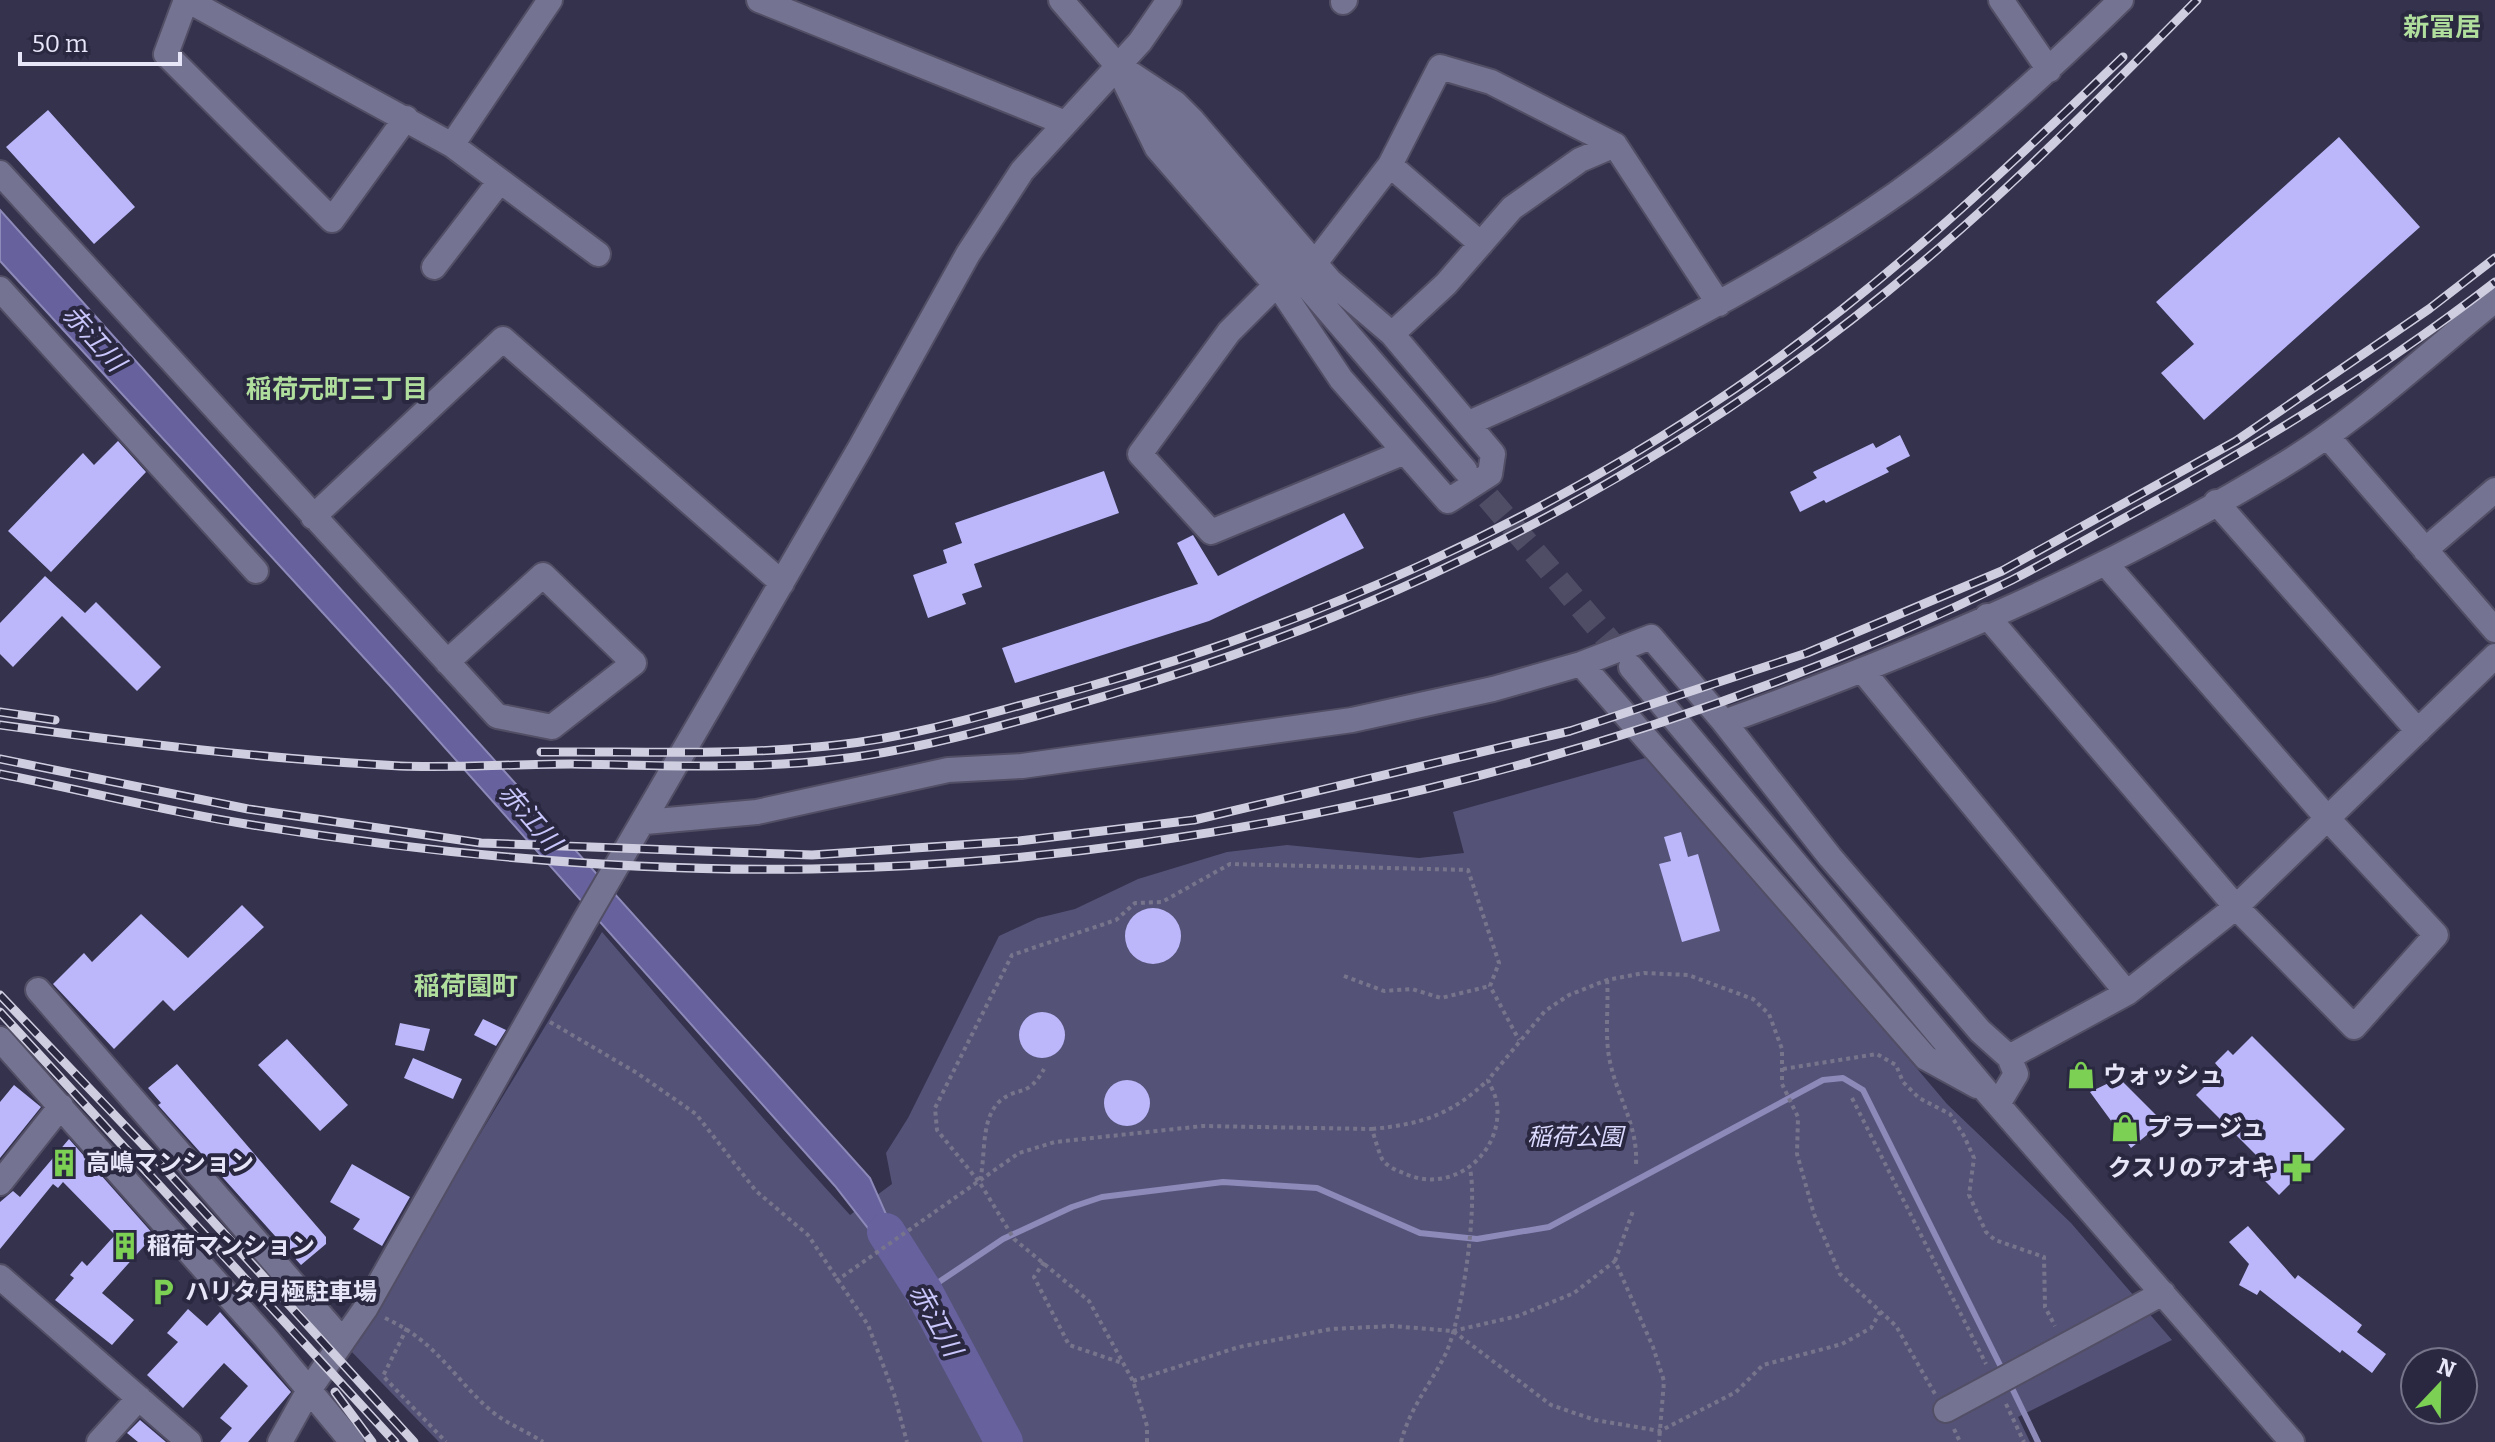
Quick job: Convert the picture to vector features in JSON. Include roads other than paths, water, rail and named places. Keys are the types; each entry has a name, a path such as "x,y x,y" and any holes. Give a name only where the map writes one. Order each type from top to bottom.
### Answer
{"street":[{"path":"406,118 332,220 166,54 186,0 406,118 452,145 598,254"},
{"path":"452,145 550,0"},
{"path":"759,0 1065,123"},
{"path":"1061,0 1465,470"},
{"path":"280,1442 309,1390 365,1309 968,254 1022,171 1116,64 1140,42 1169,0"},
{"path":"2001,0 2049,70"},
{"path":"1469,423 1602,365 1719,304 1897,193 2049,70 2121,0"},
{"path":"1116,64 1175,103 1330,281 1392,334 1493,454 1490,474 1448,501 1341,379 1276,285 1157,148 1116,64"},
{"path":"1315,263 1390,165 1440,67 1491,82 1615,145 1719,304"},
{"path":"1392,334 1446,284 1512,208 1580,160 1615,145"},
{"path":"1390,165 1481,244"},
{"path":"0,173 313,517 447,662 497,716 552,727 634,663 543,575 447,662"},
{"path":"434,267 500,181"},
{"path":"1276,285 1229,332 1140,454 1211,532 1405,452"},
{"path":"0,289 256,571"},
{"path":"1724,722 1862,670 2106,564 2281,467 2327,436 2495,300"},
{"path":"313,517 503,339 609,435 782,583"},
{"path":"2327,436 2495,630"},
{"path":"2425,550 2495,490"},
{"path":"2216,502 2418,731"},
{"path":"1987,616 2236,907 2354,1027 2436,935 2328,819 2106,564"},
{"path":"645,822 757,812 948,770 1022,766 1352,720 1493,689 1581,664 1651,637 1724,722 1840,869 1980,1031 2009,1057 2016,1074 1993,1098"},
{"path":"2009,1057 2127,993 2236,907 2495,656"},
{"path":"1581,664 1926,1058 1993,1098"},
{"path":"1631,667 1993,1098 2292,1442"},
{"path":"1862,670 2127,993"},
{"path":"38,990 343,1341"},
{"path":"0,1039 352,1442"},
{"path":"0,1183 61,1106"},
{"path":"0,1277 189,1442"},
{"path":"1946,1410 2163,1293"},
{"path":"99,1442 139,1398"}],"water":[{"path":"0,210 870,1178 924,1300 835,1186 390,686 0,261"}],"waterway":[{"path":"924,1292 1003,1239 1072,1207 1102,1197 1223,1182 1317,1188 1420,1233 1477,1239 1549,1227 1823,1080 1843,1078 1863,1090 2003,1371"},
{"name":"赤江川","path":"886,1232 924,1292 1004,1442"},
{"path":"2010,1384 2038,1442"}],"tunnel":[{"path":"1465,470 1628,663"}],"railway":[{"path":"0,725 200,750 400,766 773,765 873,754 942,741 1079,704 1222,659 1331,618 1437,572 1540,520 1641,463 1739,401 1833,334 1960,230 2063,134 2197,0"},
{"path":"541,752 764,751 868,741 929,729 1167,663 1252,634 1420,566 1582,483 1660,437 1788,351 1936,231 2123,57"},
{"path":"0,759 248,809 481,843 812,855 1019,841 1194,820 1570,731 1807,653 2002,571 2236,441 2429,309 2495,258"},
{"path":"0,774 184,813 316,835 528,859 670,867 812,869 965,862 1119,846 1274,821 1427,789 1579,748 1728,699 1873,643 2012,580 2231,458 2366,374 2495,282"},
{"path":"0,712 55,720"},
{"path":"0,995 147,1149 414,1442"},
{"path":"0,1012 395,1442"},
{"path":"335,1392 372,1442"}],"place":[{"name":"ウォッシュ","path":"2081,1075"},
{"name":"プラージュ","path":"2125,1128"},
{"name":"高嶋マンション","path":"64,1163"},
{"name":"クスリのアオキ","path":"2297,1168"},
{"name":"稲荷マンション","path":"125,1246"},
{"name":"ハリタ月極駐車場","path":"163,1292"}],"district":[{"name":"新冨居","path":"2442,27"},
{"name":"稲荷元町三丁目","path":"337,389"},
{"name":"稲荷園町","path":"466,986"}],"park label":[{"name":"稲荷公園","path":"1575,1137"}]}
